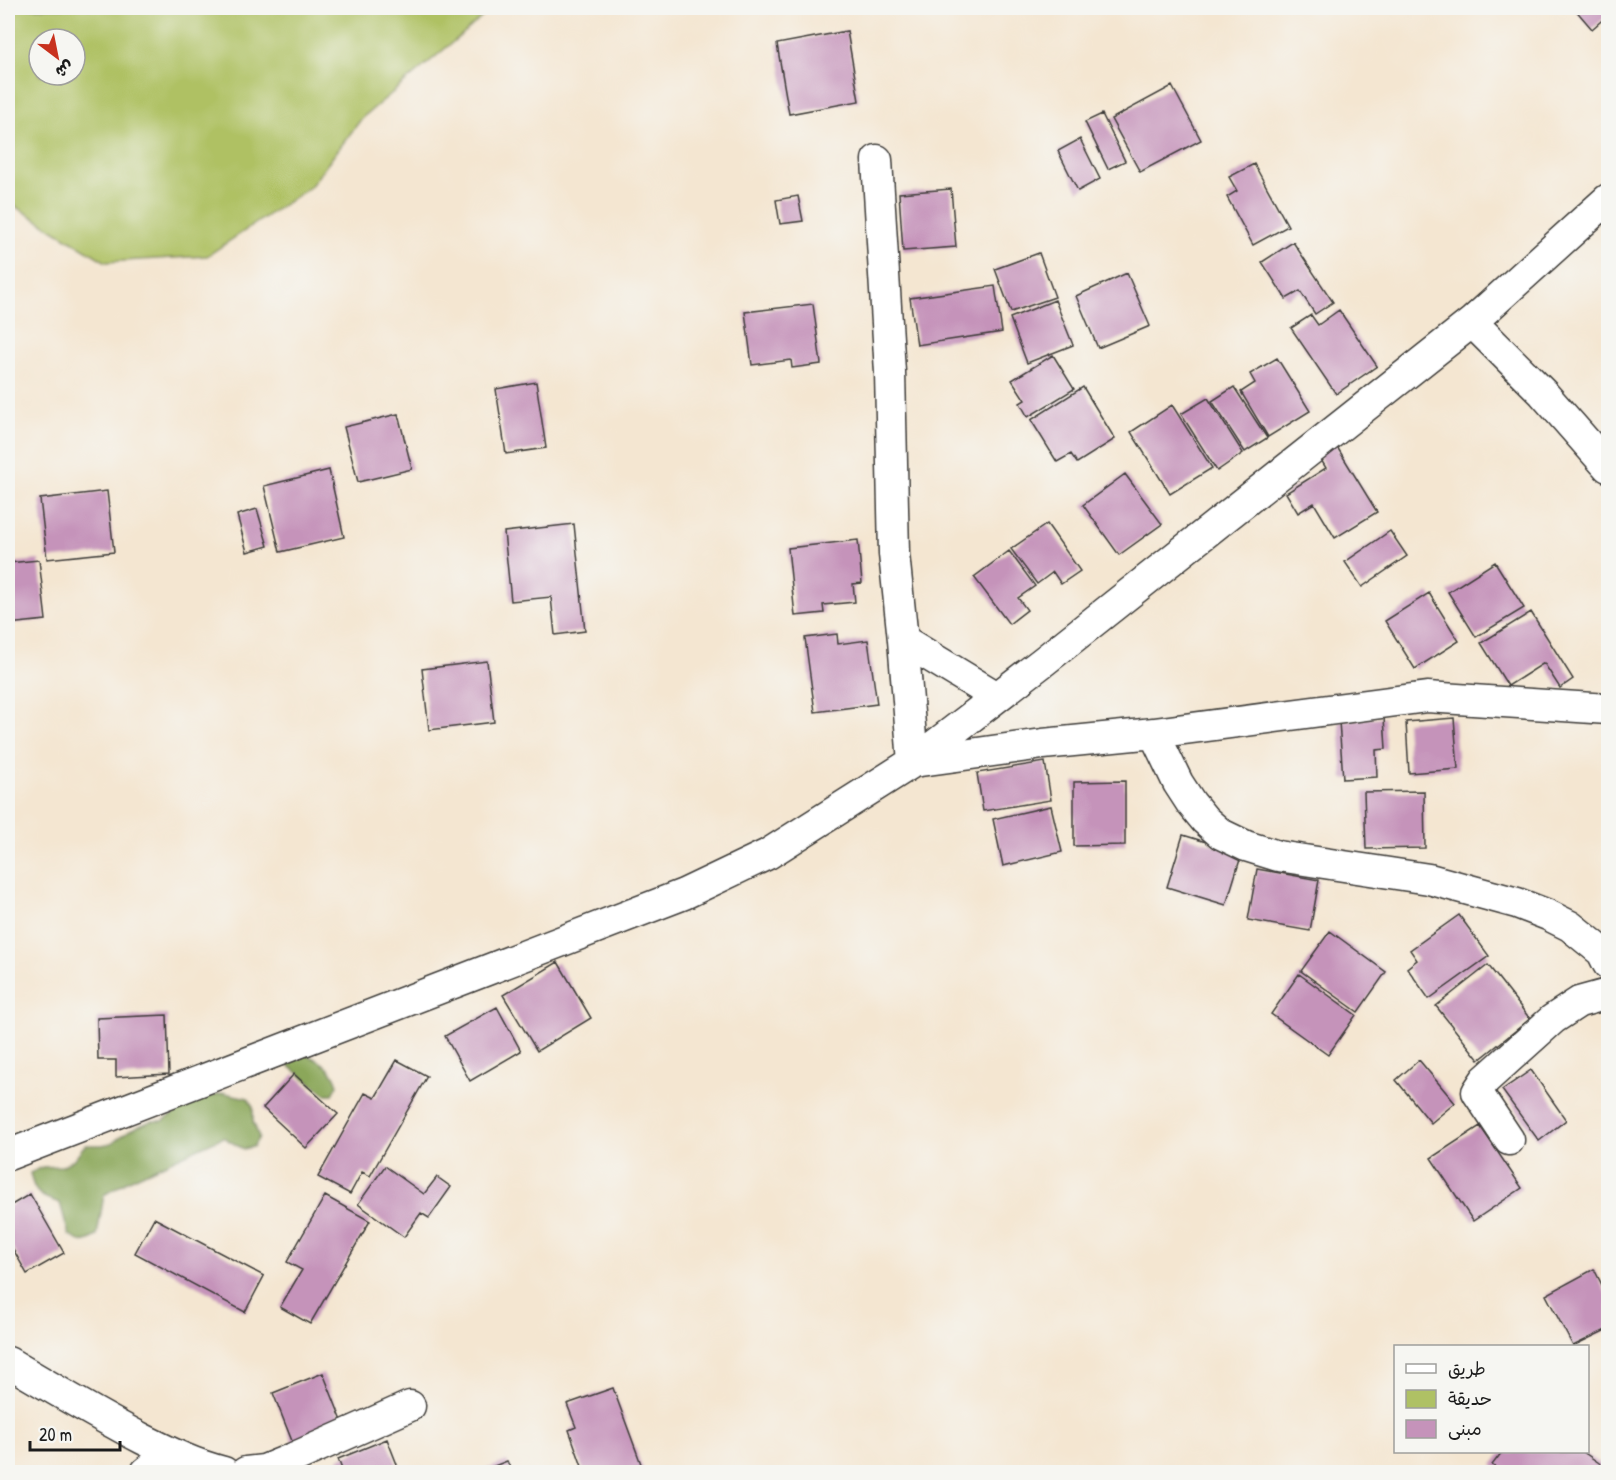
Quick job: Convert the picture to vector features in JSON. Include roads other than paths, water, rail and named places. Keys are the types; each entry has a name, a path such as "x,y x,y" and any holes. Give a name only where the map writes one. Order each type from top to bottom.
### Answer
{"street":[{"path":"877,160 890,372 894,554 913,762"},
{"path":"8,1155 684,894 768,854 913,762 997,697 1472,322 1608,199"},
{"path":"1472,322 1543,393 1608,467"},
{"path":"903,640 997,697"},
{"path":"913,762 1426,697 1608,709"},
{"path":"1154,733 1178,783 1191,803 1221,834 1246,846 1278,856 1429,879 1517,903 1570,926 1602,952 1608,964"},
{"path":"1509,1140 1477,1092 1485,1080 1553,1019 1580,1002 1608,994"},
{"path":"8,1362 170,1453 224,1473"},
{"path":"246,1473 264,1470 410,1406"},
{"path":"146,1473 170,1453"}]}
